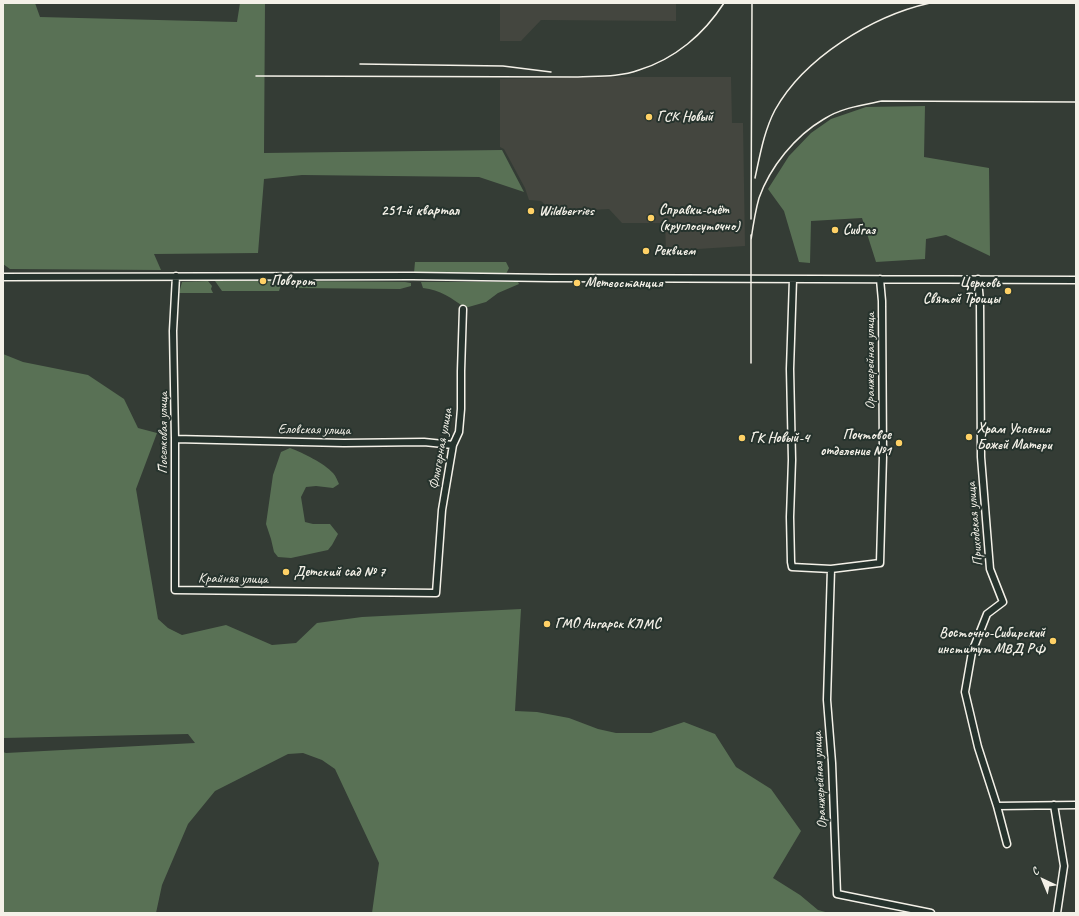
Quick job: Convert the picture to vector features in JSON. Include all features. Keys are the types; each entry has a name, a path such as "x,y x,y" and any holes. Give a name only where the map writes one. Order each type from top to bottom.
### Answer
{"street":[{"path":"3,277 176,276 1076,280"},
{"name":"Поселковая улица","path":"175,590 173,331 176,276"},
{"path":"793,279 790,369 792,460 790,517 792,567 832,569"},
{"name":"Оранжерейная улица","path":"880,279 882,301 883,448 880,563 832,569 827,700 832,763 837,894 932,913"},
{"name":"Приходская улица","path":"978,279 980,302 982,457 990,569 1003,602 987,614 972,652 965,692 978,747 997,806 1007,844"},
{"name":"Флюгерная улица","path":"436,593 442,510 453,444 459,432 461,409 460,371 463,310"},
{"name":"Еловская улица","path":"175,439 424,442 453,444"},
{"name":"Крайняя улица","path":"175,590 436,593"},
{"path":"1054,805 1064,866 1057,913"},
{"path":"997,806 1076,805"}],"shaded area":[{"path":"500,3 676,3 676,21 541,20 521,41 500,41"},
{"path":"731,77 732,123 743,123 745,246 666,251 665,223 622,223 609,209 554,212 541,201 529,200 525,188 504,149 500,147 500,79"}],"green space":[{"path":"3,3 35,3 40,17 237,22 240,3 265,3 264,153 502,150 524,192 479,177 302,175 264,179 258,253 154,254 161,270 10,269 3,264"},
{"path":"925,106 924,157 989,168 990,256 946,235 926,239 925,259 876,262 862,218 811,221 810,263 799,262 784,211 768,189 789,156 811,133 831,119 866,107"},
{"path":"415,262 506,262 509,268 506,274 414,273"},
{"path":"208,281 212,286 211,289 213,293 179,293 182,282"},
{"path":"215,281 278,281 281,285 279,291 222,291"},
{"path":"286,281 405,282 411,283 411,286 400,289 294,288 285,283"},
{"path":"421,282 518,282 519,284 498,293 486,302 465,308 446,295 423,288"},
{"path":"3,354 23,362 88,375 124,399 138,428 157,433 136,489 158,619 168,628 182,635 226,625 272,645 296,643 317,623 362,617 521,609 515,711 537,712 569,718 598,729 616,733 651,733 684,722 715,734 736,767 771,789 801,831 773,878 800,895 818,910 829,913 372,913 379,863 335,769 322,760 303,753 288,754 215,791 188,824 162,885 156,913 3,913 3,752 195,743 188,734 3,738"},
{"path":"290,448 307,455 329,469 336,477 339,484 333,488 316,486 306,487 301,497 305,522 313,524 330,524 338,534 332,545 328,550 291,558 278,557 274,552 266,524 273,475 281,452"}],"railway":[{"path":"256,76 578,77 624,74 665,59 688,44 707,25 724,3"},
{"path":"751,219 752,3"},
{"path":"755,178 763,143 771,118 788,91 803,73 821,57 863,29 908,9 930,3"},
{"path":"360,64 503,66 551,72"},
{"path":"751,240 759,198 777,164 803,134 813,126 837,112 852,107 882,101 1076,102"},
{"path":"751,235 751,363"}],"place":[{"name":"ГСК Новый","path":"649,117"},
{"name":"Wildberries","path":"531,211"},
{"name":"Справки-счёт (круглосуточно)","path":"651,218"},
{"name":"Сибгаз","path":"835,230"},
{"name":"Реквием","path":"646,251"},
{"name":"Поворот","path":"263,281"},
{"name":"Метеостанция","path":"577,283"},
{"name":"Церковь Святой Троицы","path":"1008,291"},
{"name":"Храм Успения Божей Матери","path":"969,437"},
{"name":"ГК Новый-4","path":"742,438"},
{"name":"Почтовое отделение №1","path":"899,443"},
{"name":"Детский сад № 7","path":"286,572"},
{"name":"ГМО Ангарск КЛМС","path":"547,624"},
{"name":"Восточно-Сибирский институт МВД РФ","path":"1053,641"}],"district":[{"name":"251-й квартал","path":"420,211"}]}
